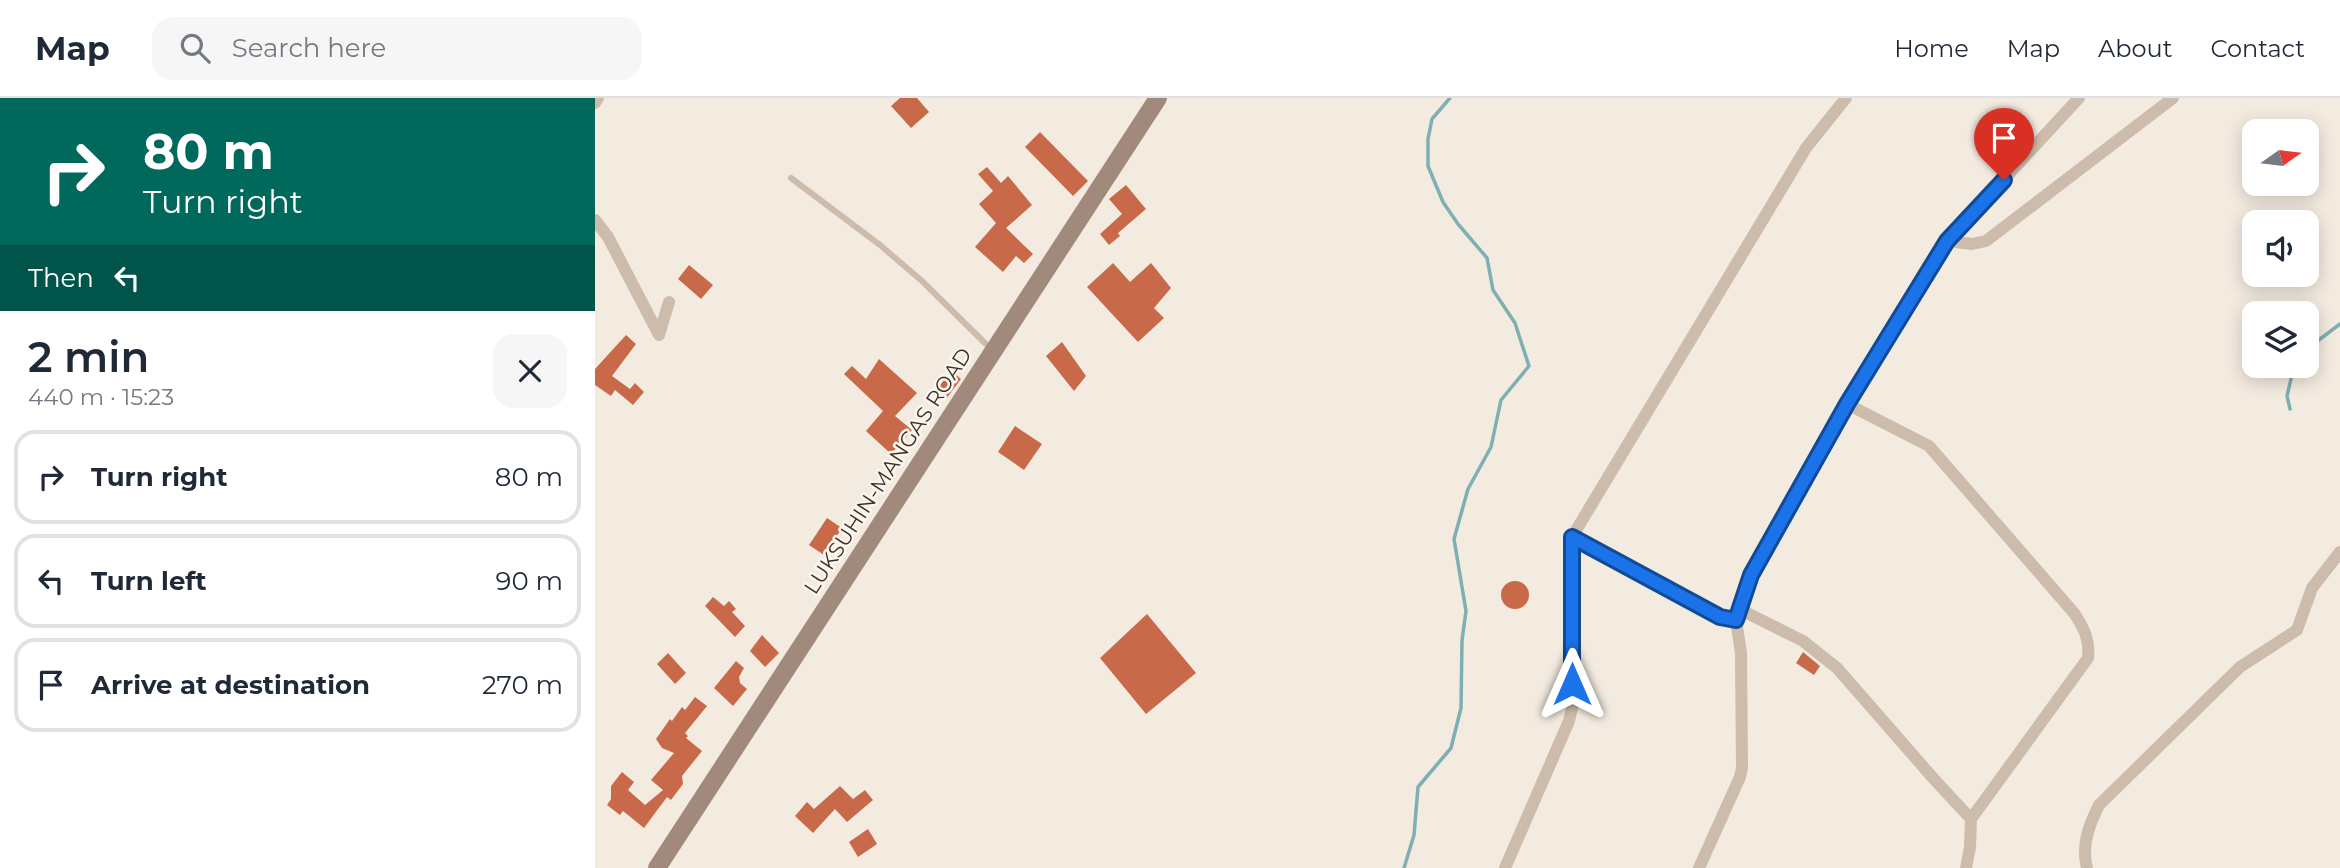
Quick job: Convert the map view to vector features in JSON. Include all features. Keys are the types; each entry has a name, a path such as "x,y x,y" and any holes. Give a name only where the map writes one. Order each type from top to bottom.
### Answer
{"main road":[{"name":"LUKSUHIN-MANGAS ROAD","path":"657,868 1158,98"}],"street":[{"path":"595,103 599,98"},
{"path":"1505,868 1569,721 1572,708 1572,537 1806,148 1846,98"},
{"path":"1699,868 1742,768 1738,614 1751,575 1847,404 1947,241 2079,98"},
{"path":"1947,241 1972,244 1986,241 2173,98"},
{"path":"595,220 608,237 659,335 669,302"},
{"path":"1847,404 1929,446 2074,613 2088,640 2088,658 1971,819 1966,868"},
{"path":"1572,537 1720,617 1738,614 1803,641 1837,668 1971,819"},
{"path":"2087,868 2084,857 2089,824 2099,805 2240,667 2297,629 2312,588 2340,552"}],"lane":[{"path":"791,178 880,245 922,281 993,352"}],"building":[{"path":"900,98 917,98 929,112 911,128 891,106"},
{"path":"1040,132 1088,181 1073,196 1025,147"},
{"path":"987,167 1001,183 1008,176 1032,205 1006,228 1033,254 1024,263 1016,256 1003,272 975,247 996,223 979,204 993,191 978,174"},
{"path":"1126,185 1146,209 1118,233 1120,236 1109,245 1100,234 1122,214 1109,199"},
{"path":"1113,263 1130,282 1151,263 1171,288 1154,308 1164,318 1138,342 1087,287"},
{"path":"689,265 713,285 701,299 678,279"},
{"path":"626,335 636,344 612,376 630,389 635,383 644,392 633,405 615,390 611,396 595,385 595,369"},
{"path":"1062,342 1086,376 1074,391 1046,356"},
{"path":"879,359 917,393 895,416 912,430 891,454 866,431 883,411 844,374 852,366 866,379"},
{"path":"951,370 961,379 946,399 936,391"},
{"path":"1015,426 1042,444 1024,470 998,452"},
{"path":"827,518 842,528 824,555 809,545"},
{"path":"1515,581 1525,585 1529,595 1525,605 1515,609 1505,605 1501,595 1505,585"},
{"path":"713,597 724,606 729,601 736,609 732,612 745,626 735,637 705,606"},
{"path":"1147,614 1196,673 1146,714 1100,658"},
{"path":"762,635 779,653 765,667 750,651"},
{"path":"1803,652 1820,666 1814,675 1796,663"},
{"path":"668,653 686,673 675,684 657,664"},
{"path":"736,661 744,668 739,677 740,683 747,689 733,706 714,688"},
{"path":"695,697 707,706 685,733 688,736 686,738 702,751 682,776 683,784 671,800 667,797 644,828 623,811 620,815 607,805 611,799 611,786 622,772 634,782 628,790 645,805 663,790 651,780 674,753 662,748 656,739 670,719 672,721 682,707 685,710"},
{"path":"840,786 853,799 865,790 873,800 847,822 835,809 813,833 795,816 807,802 814,809"},
{"path":"868,829 877,844 858,857 849,842"}],"waterway":[{"path":"1404,868 1414,835 1418,787 1451,748 1461,708 1462,640 1466,611 1454,539 1468,489 1491,447 1501,400 1529,366 1515,323 1493,290 1487,258 1443,202 1428,166 1428,139 1432,119 1450,98"},
{"path":"2319,340 2340,324"},
{"path":"2290,409 2287,396 2291,378"}],"route":[{"path":"1572,684 1572,537 1720,617 1736,620 1751,575 1847,404 1947,241 2004,180"}]}
